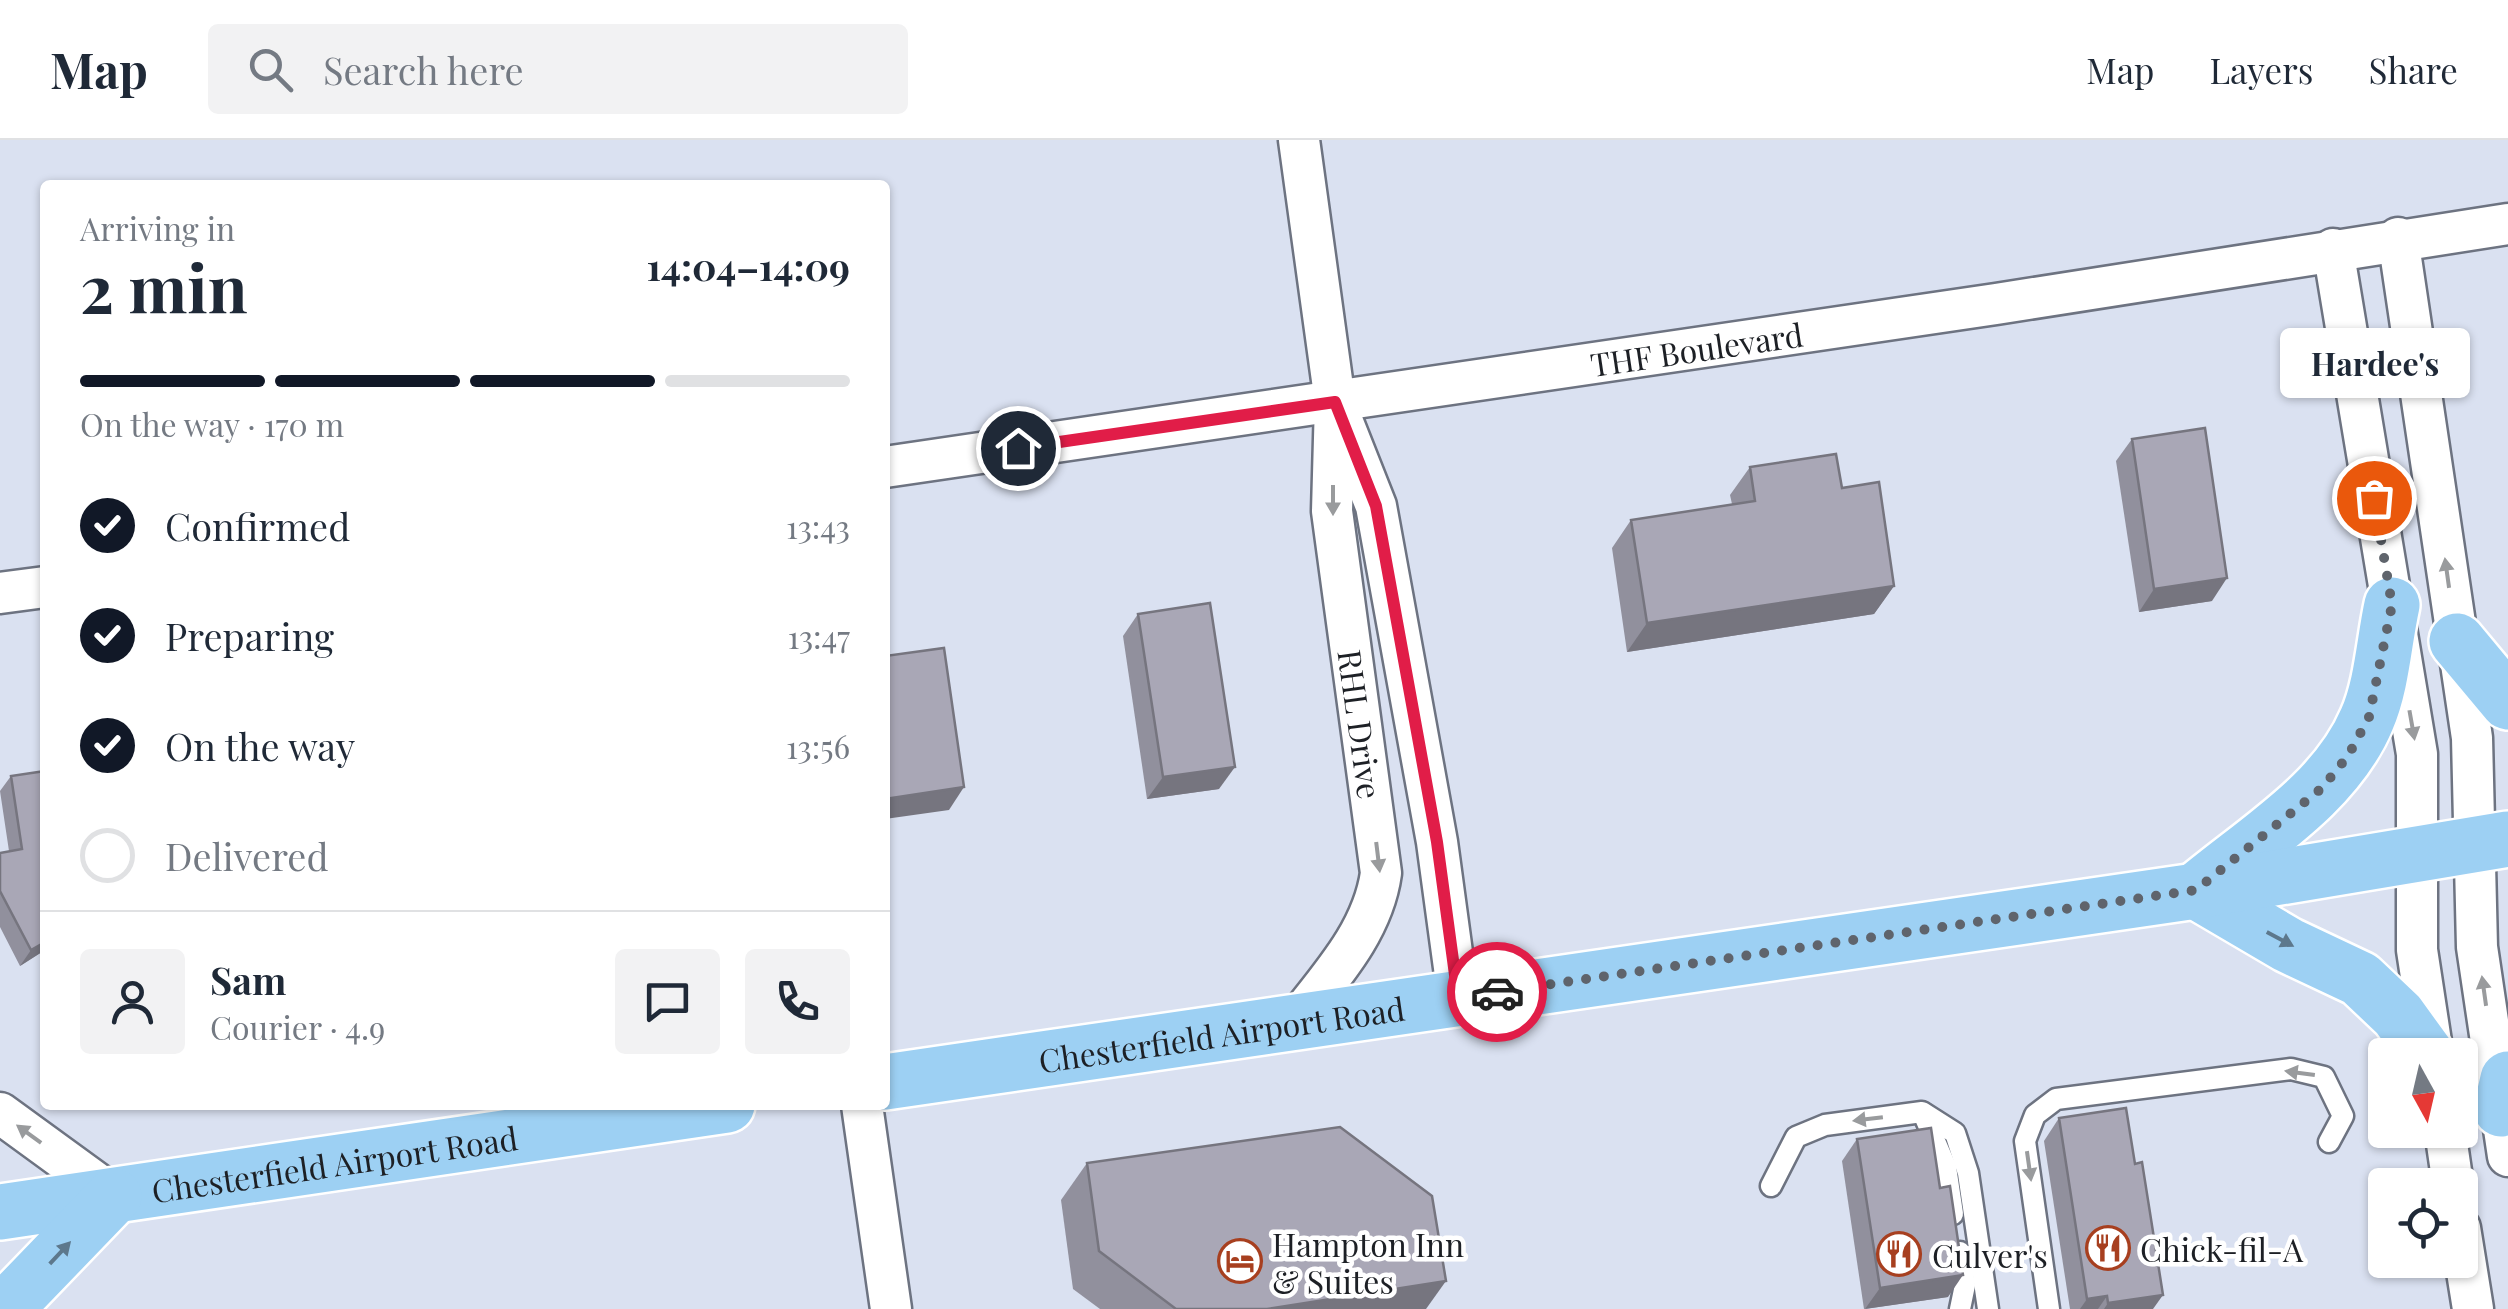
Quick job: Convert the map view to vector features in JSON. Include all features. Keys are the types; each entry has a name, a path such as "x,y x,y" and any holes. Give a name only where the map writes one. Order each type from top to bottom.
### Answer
{"main road":[{"path":"2392,605 2369,717 2348,756 2322,788 2196,890 2288,945 2321,956 2360,979 2416,1038"},
{"path":"2457,641 2508,702"},
{"name":"Chesterfield Airport Road","path":"890,1081 2196,890 2492,842"},
{"name":"Chesterfield Airport Road","path":"0,1212 692,1110"},
{"path":"5,1309 114,1196"}],"street":[{"name":"RHL Drive","path":"1296,1022 1362,930 1377,898 1381,873 1332,511 1335,402 1299,140"},
{"name":"THF Boulevard","path":"890,466 2050,296 2398,238 2508,224"},
{"path":"2398,238 2472,738 2492,842 2478,948 2506,1115"},
{"path":"2333,249 2417,754 2416,950 2428,1038"},
{"name":"RHL Drive","path":"1335,402 1376,506 1437,842 1458,997"},
{"path":"0,593 40,588"},
{"path":"863,1110 891,1309"},
{"path":"0,1113 114,1196"},
{"path":"2467,1278 2472,1309"}],"lane":[{"path":"2049,1309 2025,1141 2036,1115 2056,1099 2291,1069 2324,1077 2343,1116 2329,1142"},
{"path":"1922,1112 1946,1166 1965,1285 1960,1309"},
{"path":"1772,1186 1796,1136 1826,1125 1922,1112 1955,1133 1968,1173 1988,1309"}],"building":[{"path":"2205,428 2227,578 2154,589 2132,439"},
{"path":"1836,454 1842,488 1879,482 1894,586 1647,623 1631,520 1755,501 1750,467"},
{"path":"1210,603 1235,767 1163,777 1138,614"},
{"path":"944,648 964,787 890,798 890,655"},
{"path":"40,772 40,945 31,950 0,891 0,853 22,849 11,776"},
{"path":"2126,1108 2135,1164 2142,1162 2163,1295 2108,1303 2107,1296 2087,1299 2059,1118"},
{"name":"Hampton Inn & Suites","path":"1340,1127 1432,1196 1446,1281 1267,1309 1176,1309 1099,1251 1087,1163"},
{"name":"Culver's","path":"1931,1128 1940,1188 1950,1186 1963,1275 1880,1288 1857,1139"}],"way so far":[{"path":"1497,992 2196,890 2322,788 2348,756 2369,717 2392,605 2374,498"}],"place":[{"name":"Hardee's","path":"2374,498"},
{"name":"Chick-fil-A","path":"2108,1248"},
{"name":"Culver's","path":"1899,1254"},
{"name":"Hampton Inn & Suites","path":"1240,1261"}],"route":[{"path":"1018,448 1335,402 1376,506 1437,842 1458,997 1497,992"}]}
